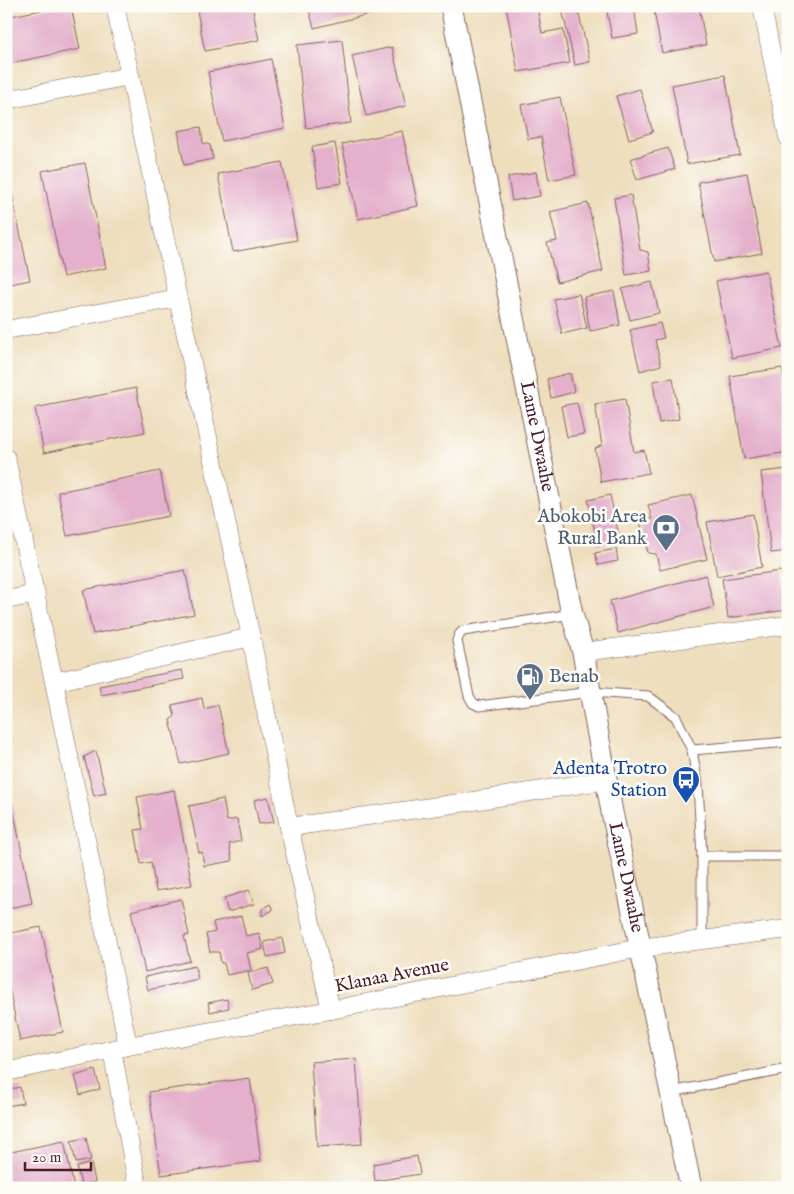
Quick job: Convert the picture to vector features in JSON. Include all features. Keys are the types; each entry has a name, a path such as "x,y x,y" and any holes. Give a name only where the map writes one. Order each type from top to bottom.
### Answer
{"street":[{"path":"115,6 252,637 289,827 331,1010"},
{"name":"Lame Dwaahe","path":"452,6 572,614 583,652 606,780 691,1188"},
{"path":"762,6 788,137"},
{"path":"6,100 130,76"},
{"path":"6,330 178,298"},
{"path":"6,458 54,682 120,1048 138,1188"},
{"path":"6,600 36,594"},
{"path":"583,652 788,625"},
{"path":"54,682 252,637"},
{"path":"289,827 606,780"},
{"name":"Klanaa Avenue","path":"6,1072 120,1048 331,1010 640,948 788,929"}],"lane":[{"path":"572,614 463,632 459,635 457,641 469,696 473,703 479,706 591,692 648,696 676,717 692,750 698,784 702,856 702,940"},
{"path":"692,750 788,742"},
{"path":"702,856 788,856"},
{"path":"671,1092 788,1069"}],"building":[{"path":"62,6 71,6 80,49 6,64 6,17"},
{"path":"207,6 252,6 259,40 205,51 197,11 207,9"},
{"path":"308,6 368,6 370,14 314,28"},
{"path":"506,6 537,6 542,33 563,29 570,63 518,72"},
{"path":"577,6 590,62 575,65 562,9"},
{"path":"606,6 634,6 638,34 612,38"},
{"path":"653,6 689,6 689,9 699,7 706,45 662,53"},
{"path":"342,40 351,123 306,128 297,45"},
{"path":"392,47 406,106 366,116 352,56"},
{"path":"271,59 285,128 222,141 208,72"},
{"path":"725,75 740,155 687,164 672,85"},
{"path":"640,89 653,132 629,139 616,96"},
{"path":"560,97 576,175 549,180 541,137 528,139 521,105"},
{"path":"201,127 203,143 210,145 213,159 184,165 178,131"},
{"path":"402,131 418,206 358,219 342,144"},
{"path":"335,143 342,183 318,187 312,147"},
{"path":"668,148 675,169 637,180 630,159"},
{"path":"282,162 297,240 233,252 218,174"},
{"path":"85,163 106,268 63,277 42,171"},
{"path":"536,172 540,196 512,201 508,177"},
{"path":"747,173 762,253 714,262 698,182"},
{"path":"8,175 30,280 6,285 6,176"},
{"path":"631,195 640,250 648,252 651,271 626,275 614,198"},
{"path":"588,203 603,271 557,282 547,243 557,241 550,212"},
{"path":"766,271 782,348 732,358 716,281"},
{"path":"652,282 659,313 630,320 622,289"},
{"path":"614,291 620,325 590,331 584,297"},
{"path":"579,294 587,328 562,334 554,299"},
{"path":"660,323 664,338 655,340 661,365 640,371 630,330"},
{"path":"782,368 788,404 788,452 744,459 730,376"},
{"path":"570,373 574,392 551,398 547,379"},
{"path":"673,378 679,419 659,423 653,381"},
{"path":"136,388 145,432 44,453 35,408"},
{"path":"625,399 634,452 644,450 649,473 601,482 595,449 602,445 595,404"},
{"path":"577,403 584,434 567,437 561,406"},
{"path":"788,469 788,551 771,553 761,472"},
{"path":"160,471 169,516 67,536 58,492"},
{"path":"610,495 620,540 598,545 588,500"},
{"path":"692,495 707,559 660,570 656,554 648,553 640,521 652,519 648,505"},
{"path":"753,514 762,567 717,576 707,522"},
{"path":"616,549 618,561 598,565 595,553"},
{"path":"185,570 194,614 93,634 83,590"},
{"path":"781,571 787,610 728,618 722,579"},
{"path":"706,575 714,607 618,633 610,601"},
{"path":"182,670 184,679 101,695 99,686"},
{"path":"202,698 204,709 218,705 229,753 181,764 170,720 175,716 172,705"},
{"path":"6,738 10,753 6,754"},
{"path":"96,751 106,793 94,796 84,757"},
{"path":"174,790 192,885 156,891 151,862 141,864 135,830 143,829 137,797"},
{"path":"268,797 274,822 259,824 254,800"},
{"path":"11,798 32,903 6,909 6,799"},
{"path":"223,799 227,821 237,819 241,841 229,844 232,861 204,866 202,852 199,853 189,806"},
{"path":"249,890 254,904 228,912 224,898"},
{"path":"181,899 189,935 184,936 190,961 145,972 131,911"},
{"path":"270,904 273,910 262,916 262,909"},
{"path":"241,916 246,936 259,933 263,949 247,953 251,970 227,975 224,963 221,963 219,952 210,952 206,934 215,932 213,922"},
{"path":"41,927 63,1032 20,1041 6,973 6,934"},
{"path":"282,938 285,953 267,957 264,942"},
{"path":"195,966 198,979 148,990 145,977"},
{"path":"268,968 273,984 252,990 248,973"},
{"path":"227,999 229,1008 210,1012 208,1003"},
{"path":"356,1059 362,1144 317,1147 311,1062"},
{"path":"95,1070 100,1089 80,1095 75,1076"},
{"path":"250,1078 261,1161 161,1175 149,1092"},
{"path":"20,1087 23,1103 7,1106 6,1090"},
{"path":"86,1138 91,1160 76,1163 71,1141"},
{"path":"64,1141 74,1188 10,1188 6,1168 6,1153"},
{"path":"417,1156 420,1174 375,1181 373,1164"},
{"path":"91,1163 95,1182 81,1185 77,1167"}],"place":[{"name":"Abokobi Area Rural Bank","path":"666,552"},
{"name":"Benab","path":"530,701"},
{"name":"Adenta Trotro Station","path":"686,804"}]}
